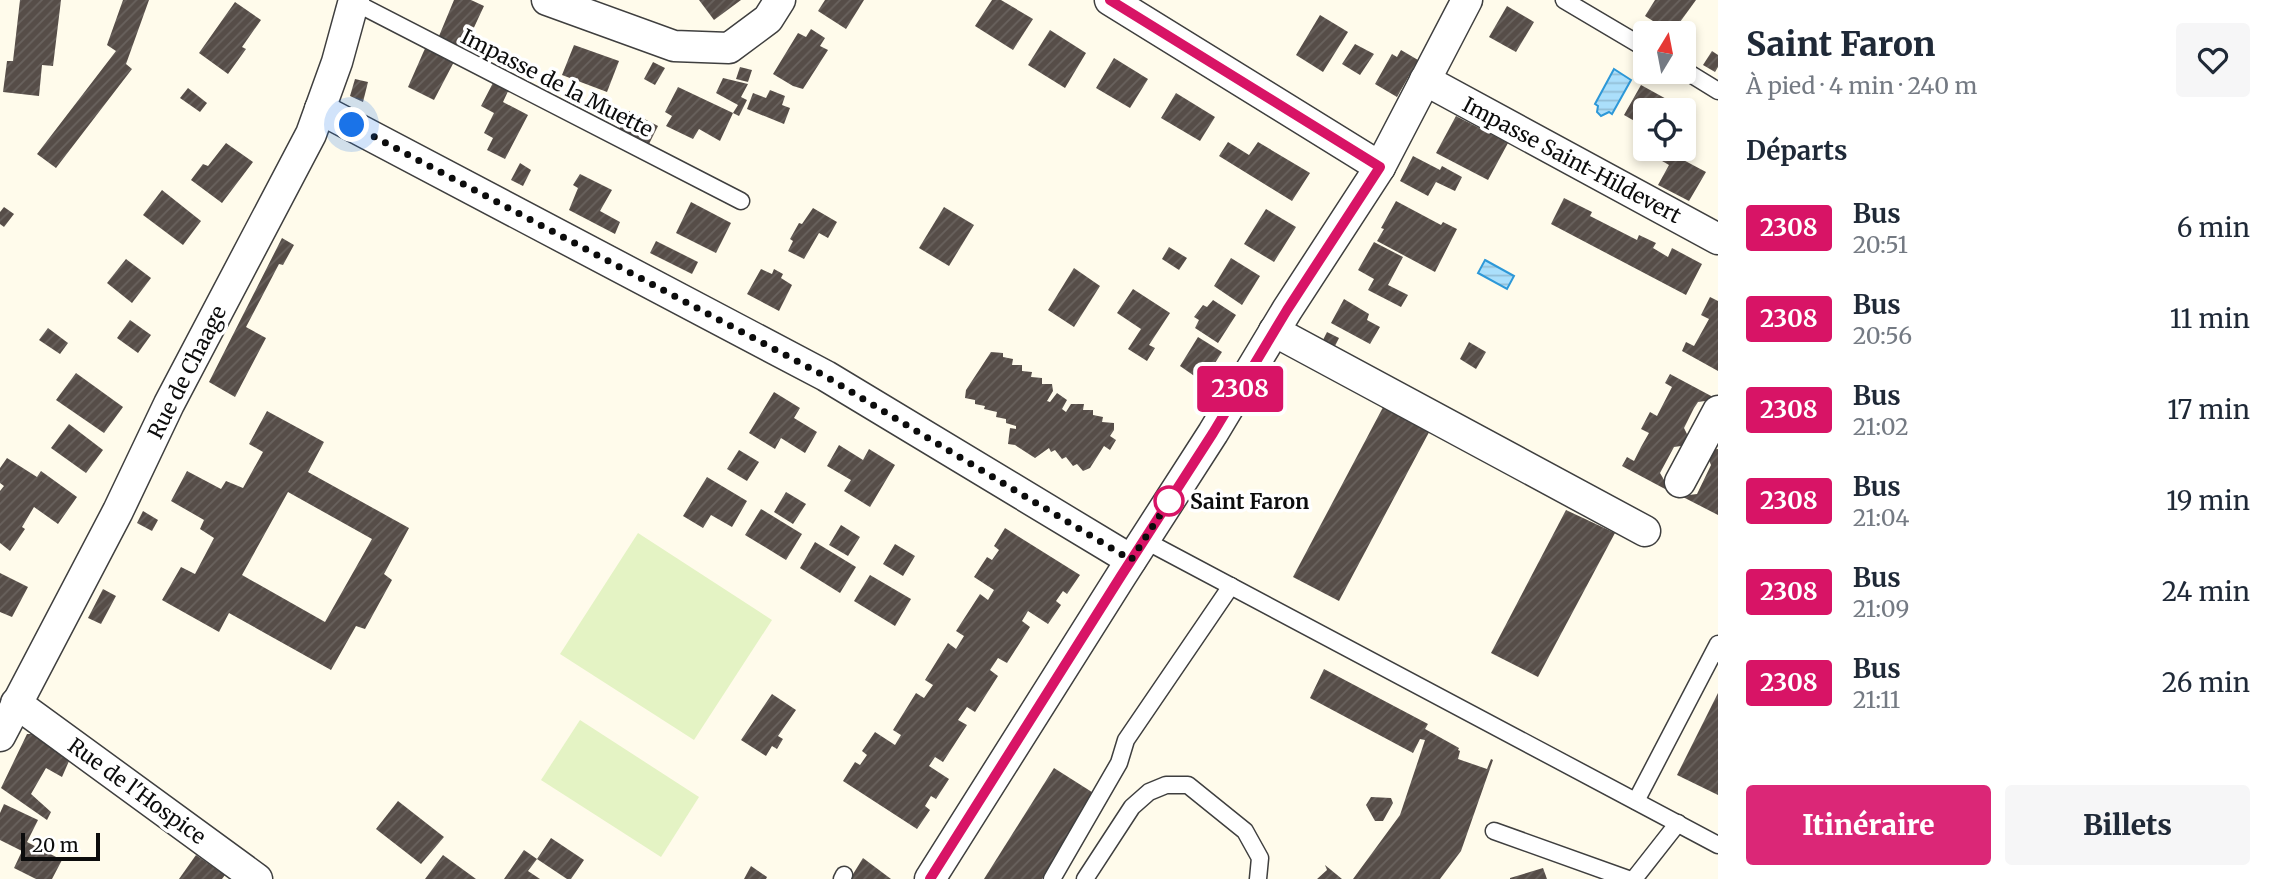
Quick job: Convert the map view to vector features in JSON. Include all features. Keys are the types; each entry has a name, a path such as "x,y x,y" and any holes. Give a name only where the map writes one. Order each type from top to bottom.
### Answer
{"street":[{"path":"547,0 674,46 729,48 768,19 780,0"},
{"path":"1110,0 1380,167"},
{"path":"930,879 1380,167 1466,0"},
{"name":"Rue de Chaage","path":"0,736 118,511 175,392 311,134 354,1"},
{"name":"Impasse Saint-Hildevert","path":"1425,80 1718,239"},
{"path":"320,108 825,376 1138,550"},
{"path":"1274,331 1645,531"},
{"path":"1680,482 1718,411"},
{"name":"Rue de l'Hospice","path":"16,703 257,879"}],"lane":[{"path":"1564,0 1633,41"},
{"name":"Impasse de la Muette","path":"354,1 741,201"},
{"path":"1696,77 1718,91"},
{"path":"1138,550 1231,586 1718,845"},
{"path":"1052,879 1119,763 1126,740 1231,586"},
{"path":"1636,801 1718,644"},
{"path":"1085,879 1132,807 1149,792 1166,785 1188,785 1245,831 1259,858 1258,879"},
{"path":"1634,879 1678,823"},
{"path":"1494,831 1628,879"}],"green space":[{"path":"638,533 772,620 694,740 560,654"},
{"path":"580,720 699,797 661,857 541,780"}],"water":[{"path":"1614,69 1631,80 1612,114 1609,112 1601,116 1595,104"},
{"path":"1485,260 1514,276 1507,289 1478,273"}],"building":[{"path":"20,0 61,0 53,66 42,65 39,96 3,92 7,61 13,61"},
{"path":"123,0 149,0 126,64 132,69 56,168 37,154 116,51 107,45"},
{"path":"454,0 471,0 484,6 470,36 483,42 476,56 439,36"},
{"path":"699,0 741,0 714,20"},
{"path":"825,0 864,0 846,29 818,11"},
{"path":"992,0 1001,0 1033,19 1013,50 975,26"},
{"path":"1655,0 1696,0 1681,21 1653,21 1645,16"},
{"path":"235,2 261,20 242,47 246,49 228,74 199,53"},
{"path":"1507,6 1534,22 1516,52 1489,37"},
{"path":"1320,15 1348,32 1323,72 1296,55"},
{"path":"811,29 825,38 820,46 828,50 803,89 773,74 798,33 806,37"},
{"path":"1050,30 1086,53 1065,88 1028,65"},
{"path":"427,44 456,58 434,100 408,87"},
{"path":"1355,44 1374,54 1360,75 1342,64"},
{"path":"574,45 619,61 607,92 562,75"},
{"path":"1401,50 1418,60 1397,97 1375,84 1392,54 1397,57"},
{"path":"1712,51 1718,55 1715,72 1703,65"},
{"path":"1114,58 1148,79 1130,108 1096,88"},
{"path":"653,62 665,68 655,85 644,79"},
{"path":"740,67 752,70 748,82 736,79"},
{"path":"723,78 748,84 741,97 747,100 739,116 733,113 738,105 716,93"},
{"path":"355,79 368,82 363,102 350,96"},
{"path":"495,79 510,87 503,102 528,115 505,159 487,150 493,138 484,133 494,113 481,106"},
{"path":"1641,85 1665,98 1634,98"},
{"path":"678,87 733,113 720,141 699,129 693,139 666,126 672,116 665,112"},
{"path":"188,88 207,103 200,112 180,98"},
{"path":"770,90 785,96 782,105 790,108 784,124 747,109 753,93 766,98"},
{"path":"1176,93 1215,117 1200,141 1161,118"},
{"path":"1633,99 1633,120 1624,115"},
{"path":"629,111 658,126 649,144 619,129"},
{"path":"1456,116 1508,143 1488,180 1436,153"},
{"path":"1228,142 1249,155 1258,142 1310,173 1292,201 1219,156"},
{"path":"226,143 253,162 222,203 191,180 203,164 208,166"},
{"path":"1413,156 1440,170 1442,166 1462,177 1455,191 1436,182 1428,196 1400,181"},
{"path":"1662,161 1685,161 1706,172 1689,201 1658,185 1669,165"},
{"path":"520,163 531,170 523,186 511,180"},
{"path":"580,174 612,190 600,211 620,222 615,234 569,210 578,188 573,185"},
{"path":"162,190 201,221 183,245 143,215"},
{"path":"1564,198 1592,212 1590,216 1637,240 1639,235 1656,243 1653,248 1668,257 1672,248 1702,264 1686,295 1551,224"},
{"path":"1396,201 1441,225 1443,222 1457,229 1435,272 1377,241"},
{"path":"691,202 731,223 716,253 676,233"},
{"path":"4,207 14,214 4,227 0,224 0,212"},
{"path":"944,207 974,225 949,266 919,248"},
{"path":"813,208 837,222 828,238 819,233 804,259 788,251 793,241 790,239 799,223 802,224"},
{"path":"1266,209 1296,227 1274,262 1244,244"},
{"path":"282,238 294,245 283,265 279,264 246,327 266,338 235,397 209,382"},
{"path":"656,241 698,262 692,274 650,253"},
{"path":"1374,242 1403,257 1388,285 1408,295 1401,307 1368,290 1374,279 1358,270"},
{"path":"1169,247 1187,258 1179,270 1162,259"},
{"path":"1231,258 1260,276 1242,305 1214,286"},
{"path":"126,259 151,278 132,303 107,283"},
{"path":"1074,268 1100,286 1074,327 1048,310"},
{"path":"761,269 772,274 774,269 783,274 781,278 792,285 779,311 747,294"},
{"path":"1133,289 1170,313 1149,345 1155,348 1147,361 1128,349 1141,329 1117,313"},
{"path":"1710,297 1718,301 1718,371 1682,351 1686,342 1694,346 1709,319 1701,315"},
{"path":"1344,299 1369,314 1367,320 1380,327 1370,344 1331,323"},
{"path":"1213,300 1236,315 1218,343 1195,328 1199,320 1194,317 1203,305 1207,307"},
{"path":"130,320 151,335 138,353 117,338"},
{"path":"48,328 68,343 60,354 39,340"},
{"path":"1327,332 1339,338 1333,350 1321,344"},
{"path":"1198,337 1222,352 1203,382 1180,366"},
{"path":"1469,342 1486,352 1476,369 1460,359"},
{"path":"991,352 1003,353 1003,357 1013,359 1012,365 1022,365 1022,371 1032,372 1031,377 1042,378 1042,384 1052,384 1053,391 1047,401 1050,402 1057,393 1067,400 1062,409 1066,412 1071,404 1084,404 1083,410 1093,410 1093,415 1103,417 1102,422 1114,423 1110,436 1116,440 1110,450 1104,446 1090,468 1083,471 1077,464 1073,466 1066,457 1062,459 1055,450 1051,452 1049,448 1035,458 1015,445 1008,444 1010,428 1016,429 1016,426 1006,423 1006,419 996,417 997,412 984,409 985,406 975,404 975,400 965,398 966,390"},
{"path":"76,373 123,407 104,433 56,400"},
{"path":"1670,374 1713,397 1712,400 1698,402 1684,428 1690,440 1688,445 1674,447 1660,473 1667,485 1665,489 1622,466 1627,457 1634,461 1649,433 1641,429 1650,412 1657,416 1672,387 1665,383"},
{"path":"774,392 800,408 794,418 817,432 805,453 781,438 775,449 749,433"},
{"path":"1389,396 1435,421 1339,601 1293,577"},
{"path":"267,411 324,442 308,472 409,528 384,574 392,580 365,629 356,626 331,670 229,613 219,632 162,600 181,567 195,574 214,538 200,529 204,520 171,501 187,471 221,489 226,481 243,488 263,452 249,444","holes":["288,492 372,539 325,622 242,575"]},
{"path":"69,424 103,450 86,473 51,448"},
{"path":"839,445 863,460 869,449 895,465 870,507 844,491 851,480 827,466"},
{"path":"1718,449 1718,515 1681,496 1697,494 1711,465 1707,450"},
{"path":"739,450 759,462 747,481 727,469"},
{"path":"7,458 37,477 41,471 77,497 58,524 34,507 22,527 25,529 10,551 0,543 0,491 4,486 0,483 0,468"},
{"path":"707,477 747,501 732,527 711,515 703,528 683,516"},
{"path":"786,492 806,504 793,524 774,512"},
{"path":"761,509 802,534 786,560 745,535"},
{"path":"1566,510 1615,533 1538,677 1491,653"},
{"path":"143,511 158,520 152,531 137,523"},
{"path":"841,525 860,537 848,556 829,545"},
{"path":"1005,528 1080,575 1067,594 1063,591 1056,601 1061,605 1048,624 1028,611 1022,621 1030,627 1007,663 998,658 990,670 998,676 975,712 967,707 958,720 967,725 943,762 935,757 929,766 949,779 936,799 931,796 925,806 930,810 917,829 843,781 855,762 860,765 867,755 862,751 875,732 895,745 901,735 893,730 916,693 924,698 933,685 925,680 948,643 956,649 964,636 956,631 980,594 988,600 994,590 974,577 987,557 992,560 999,550 994,546"},
{"path":"815,542 856,567 840,593 800,568"},
{"path":"895,544 915,556 903,576 883,564"},
{"path":"0,573 28,587 12,617 0,612"},
{"path":"870,575 911,599 895,626 854,601"},
{"path":"103,589 116,596 101,624 88,618"},
{"path":"1324,669 1428,724 1425,729 1459,748 1458,759 1487,769 1491,759 1493,760 1461,851 1440,879 1353,879 1400,815 1425,740 1420,739 1413,753 1310,698"},
{"path":"1718,693 1718,795 1677,775"},
{"path":"772,694 796,710 778,736 783,739 777,749 772,746 766,756 741,740"},
{"path":"27,734 33,734 69,761 62,777 46,768 31,794 51,812 47,820 1,788"},
{"path":"1054,768 1095,794 1042,879 984,879"},
{"path":"1371,797 1391,798 1393,803 1383,821 1375,821 1366,805"},
{"path":"398,801 444,837 421,864 376,829"},
{"path":"4,804 38,820 27,842 62,860 52,879 36,879 14,868 22,851 0,840 0,813"},
{"path":"551,838 584,860 571,879 567,879 537,859"},
{"path":"524,850 537,859 528,871 540,879 504,879"},
{"path":"196,855 225,875 222,879 179,879"},
{"path":"443,855 476,879 425,879"},
{"path":"863,858 891,879 850,879"},
{"path":"1325,865 1342,879 1317,879 1327,870"},
{"path":"751,866 767,877 766,879 744,879"},
{"path":"1543,868 1547,879 1510,879 1510,878"}],"bus line":[{"name":"2308","path":"930,879 1213,433 1287,310 1380,167 1110,0"}],"place":[{"name":"Saint Faron","path":"1169,501"}],"route":[{"path":"352,125 825,376 1131,560 1169,501"}]}
